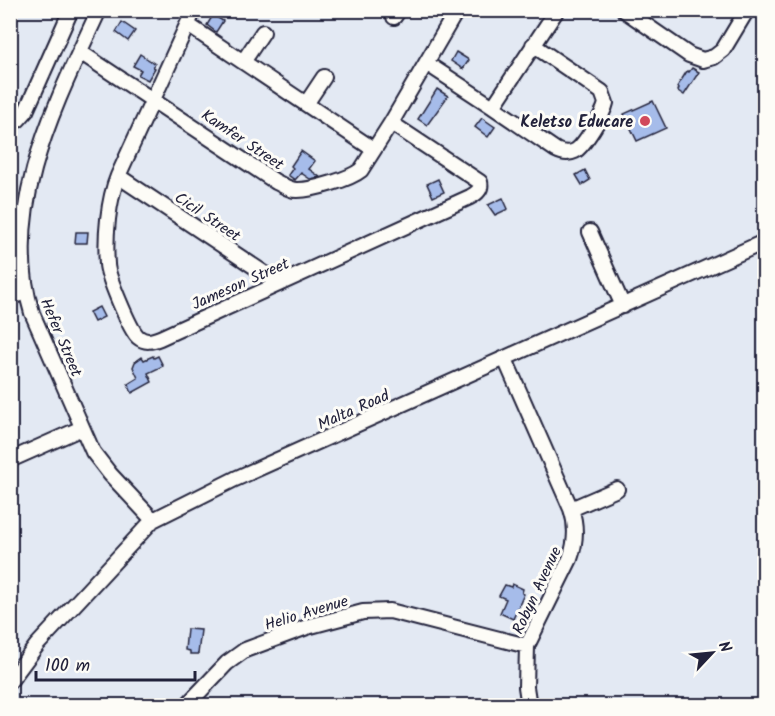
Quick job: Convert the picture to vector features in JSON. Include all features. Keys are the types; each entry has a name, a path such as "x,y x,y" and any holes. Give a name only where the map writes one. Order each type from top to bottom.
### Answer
{"street":[{"path":"10,119 18,120 26,111 71,10"},
{"name":"Hefer Street","path":"99,10 48,122 30,176 15,240 32,313 82,428 100,462 153,520"},
{"name":"Jameson Street","path":"194,10 111,194 107,266 130,324 140,338 153,341 470,197 481,188 480,182 391,123"},
{"path":"438,10 454,15"},
{"path":"493,107 557,10"},
{"path":"624,10 689,54 703,60 714,57 723,50 747,10"},
{"name":"Kamfer Street","path":"80,52 276,182 294,190 341,180 361,170 454,15"},
{"path":"188,25 374,149"},
{"path":"243,62 262,32"},
{"path":"426,63 556,150 571,152 579,148 595,124 606,106 606,97 533,45"},
{"path":"306,104 324,77"},
{"path":"26,111 48,122"},
{"name":"Cicil Street","path":"118,176 279,283"},
{"path":"590,232 623,306"},
{"name":"Malta Road","path":"10,681 37,645 153,520 235,479 765,242"},
{"path":"10,298 26,291"},
{"name":"Robyn Avenue","path":"505,359 571,509 576,527 574,549 527,646 526,687 529,705"},
{"path":"10,460 82,428"},
{"path":"571,509 617,489"},
{"name":"Helio Avenue","path":"186,705 227,663 245,650 348,615 390,611 527,646"}],"building":[{"path":"213,15 223,21 216,32 207,25"},
{"path":"122,22 135,31 128,41 116,32"},
{"path":"456,52 469,60 463,69 451,61"},
{"path":"140,54 155,64 148,80 138,75 141,70 133,66"},
{"path":"692,68 699,72 684,95 678,91 677,87 687,71 689,72"},
{"path":"437,89 448,96 427,125 418,119"},
{"name":"Keletso Educare","path":"653,101 666,128 637,141 624,114"},
{"path":"482,118 495,127 488,137 475,127"},
{"path":"301,151 315,161 309,169 320,177 310,179 301,173 295,180 288,175"},
{"path":"585,170 590,180 582,185 576,175"},
{"path":"438,179 444,192 433,197 427,184"},
{"path":"503,198 508,209 495,215 488,205"},
{"path":"76,232 88,232 87,243 75,243"},
{"path":"99,307 104,317 94,322 89,312"},
{"path":"153,356 154,358 158,356 163,366 148,373 152,382 132,393 128,384 138,378 133,367 135,362 142,357 144,360"},
{"path":"512,584 523,589 524,594 513,619 500,613 506,599 499,596 505,585 511,587"},
{"path":"187,629 201,630 198,654 190,654 190,651 185,650"}],"place":[{"name":"Keletso Educare","path":"645,121"}]}
